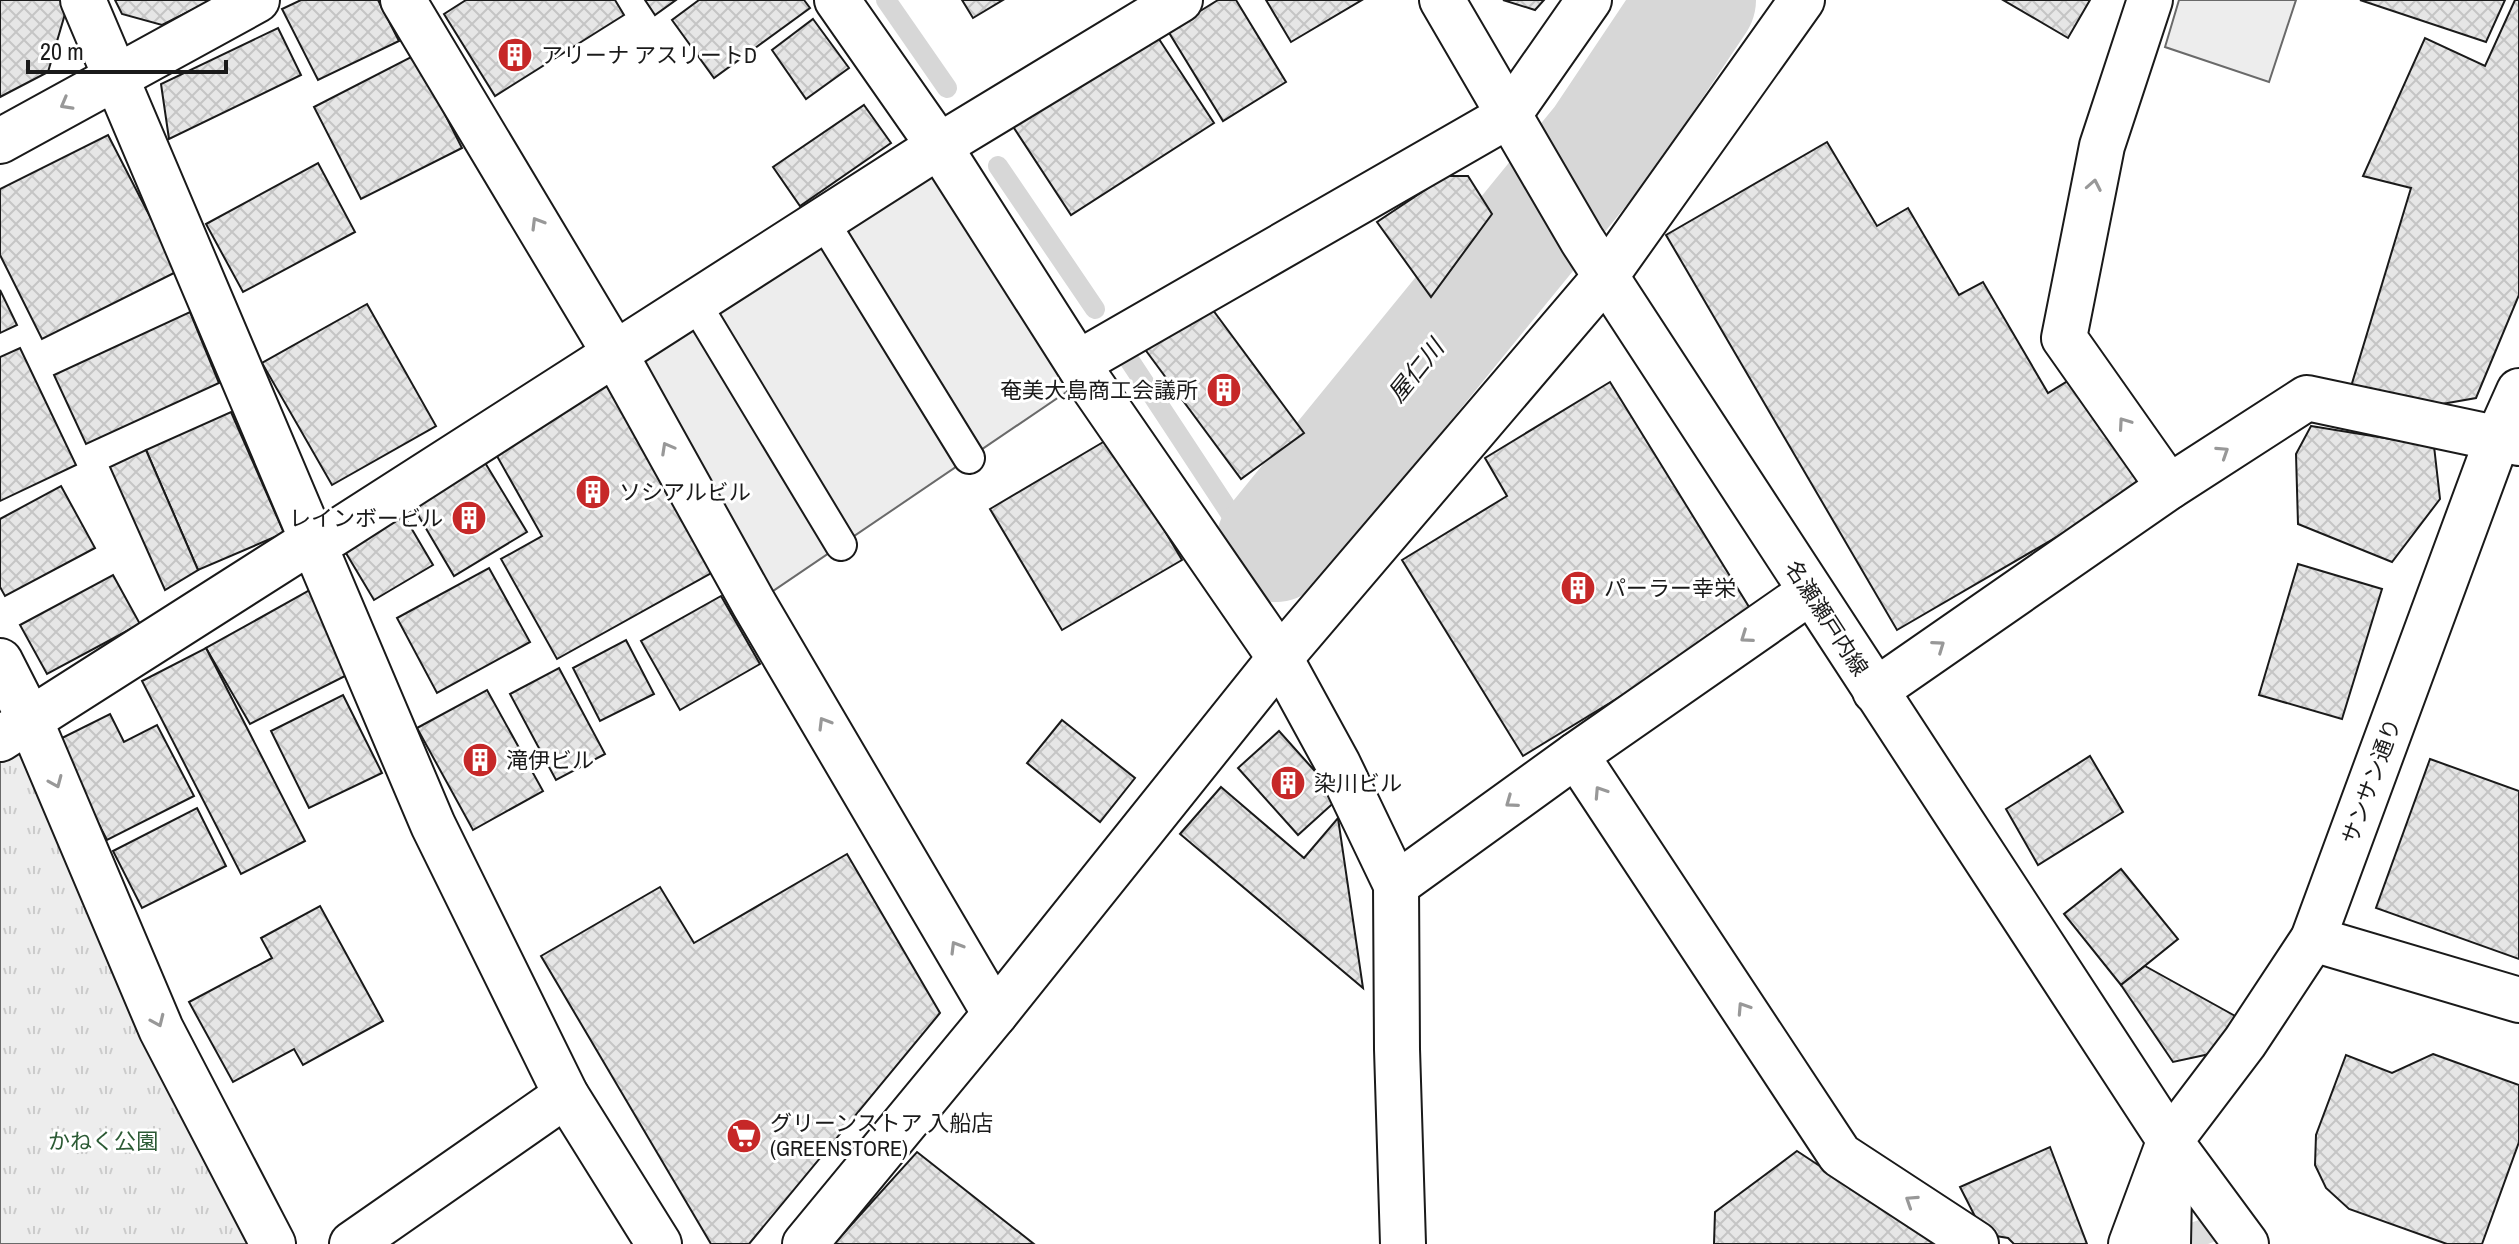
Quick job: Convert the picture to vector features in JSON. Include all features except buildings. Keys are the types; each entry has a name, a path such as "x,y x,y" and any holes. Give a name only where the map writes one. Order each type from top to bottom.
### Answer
{"street":[{"path":"83,0 433,825 566,1095 659,1244"},
{"path":"0,141 257,0"},
{"path":"403,0 615,354 754,604 995,1014"},
{"path":"837,0 939,146 1078,363 1280,658 1338,764 1396,885 1403,1244"},
{"path":"15,730 311,541 332,535 939,146 1180,0"},
{"name":"名瀬瀬戸内線","path":"1442,0 1605,277 2170,1141 2246,1244"},
{"path":"1078,363 1515,128 1589,0"},
{"path":"805,1244 995,1014 1280,658 1605,277 1802,0"},
{"path":"2150,0 2102,146 2064,338 2169,487"},
{"name":"サンサン通り","path":"2131,1244 2170,1141 2245,1042 2313,939 2508,442 2519,391"},
{"path":"1875,691 2169,487 2307,398 2508,442"},
{"path":"1396,885 1810,592"},
{"path":"0,661 15,730 161,1029 273,1244"},
{"path":"1576,755 1840,1155 1976,1244"},
{"path":"2313,939 2519,1000"},
{"path":"352,1244 566,1095"},
{"path":"2168,1244 2170,1141"}],"lane":[{"path":"823,221 969,458"},
{"path":"695,303 841,545"}],"green space":[{"name":"かねく公園","path":"30,720 273,1244 0,1244 0,739"}],"shaded area":[{"path":"2179,0 2296,0 2269,82 2165,47"},
{"path":"939,146 1087,378 754,604 615,354"}],"waterway":[{"name":"屋仁川","path":"886,0 947,88"},
{"name":"屋仁川","path":"1275,543 1602,142 1697,0"},
{"name":"屋仁川","path":"998,166 1095,309"},
{"name":"屋仁川","path":"1126,355 1234,519 1275,543"}],"tunnel":[{"path":"2176,1158 2208,1244"}],"place":[{"name":"アリーナ アスリートD","path":"515,55"},
{"name":"奄美大島商工会議所","path":"1224,390"},
{"name":"ソシアルビル","path":"593,492"},
{"name":"レインボービル","path":"469,518"},
{"name":"パーラー幸栄","path":"1578,588"},
{"name":"滝伊ビル","path":"480,760"},
{"name":"染川ビル","path":"1288,783"},
{"name":"グリーンストア 入船店 (GREENSTORE)","path":"744,1136"}]}
